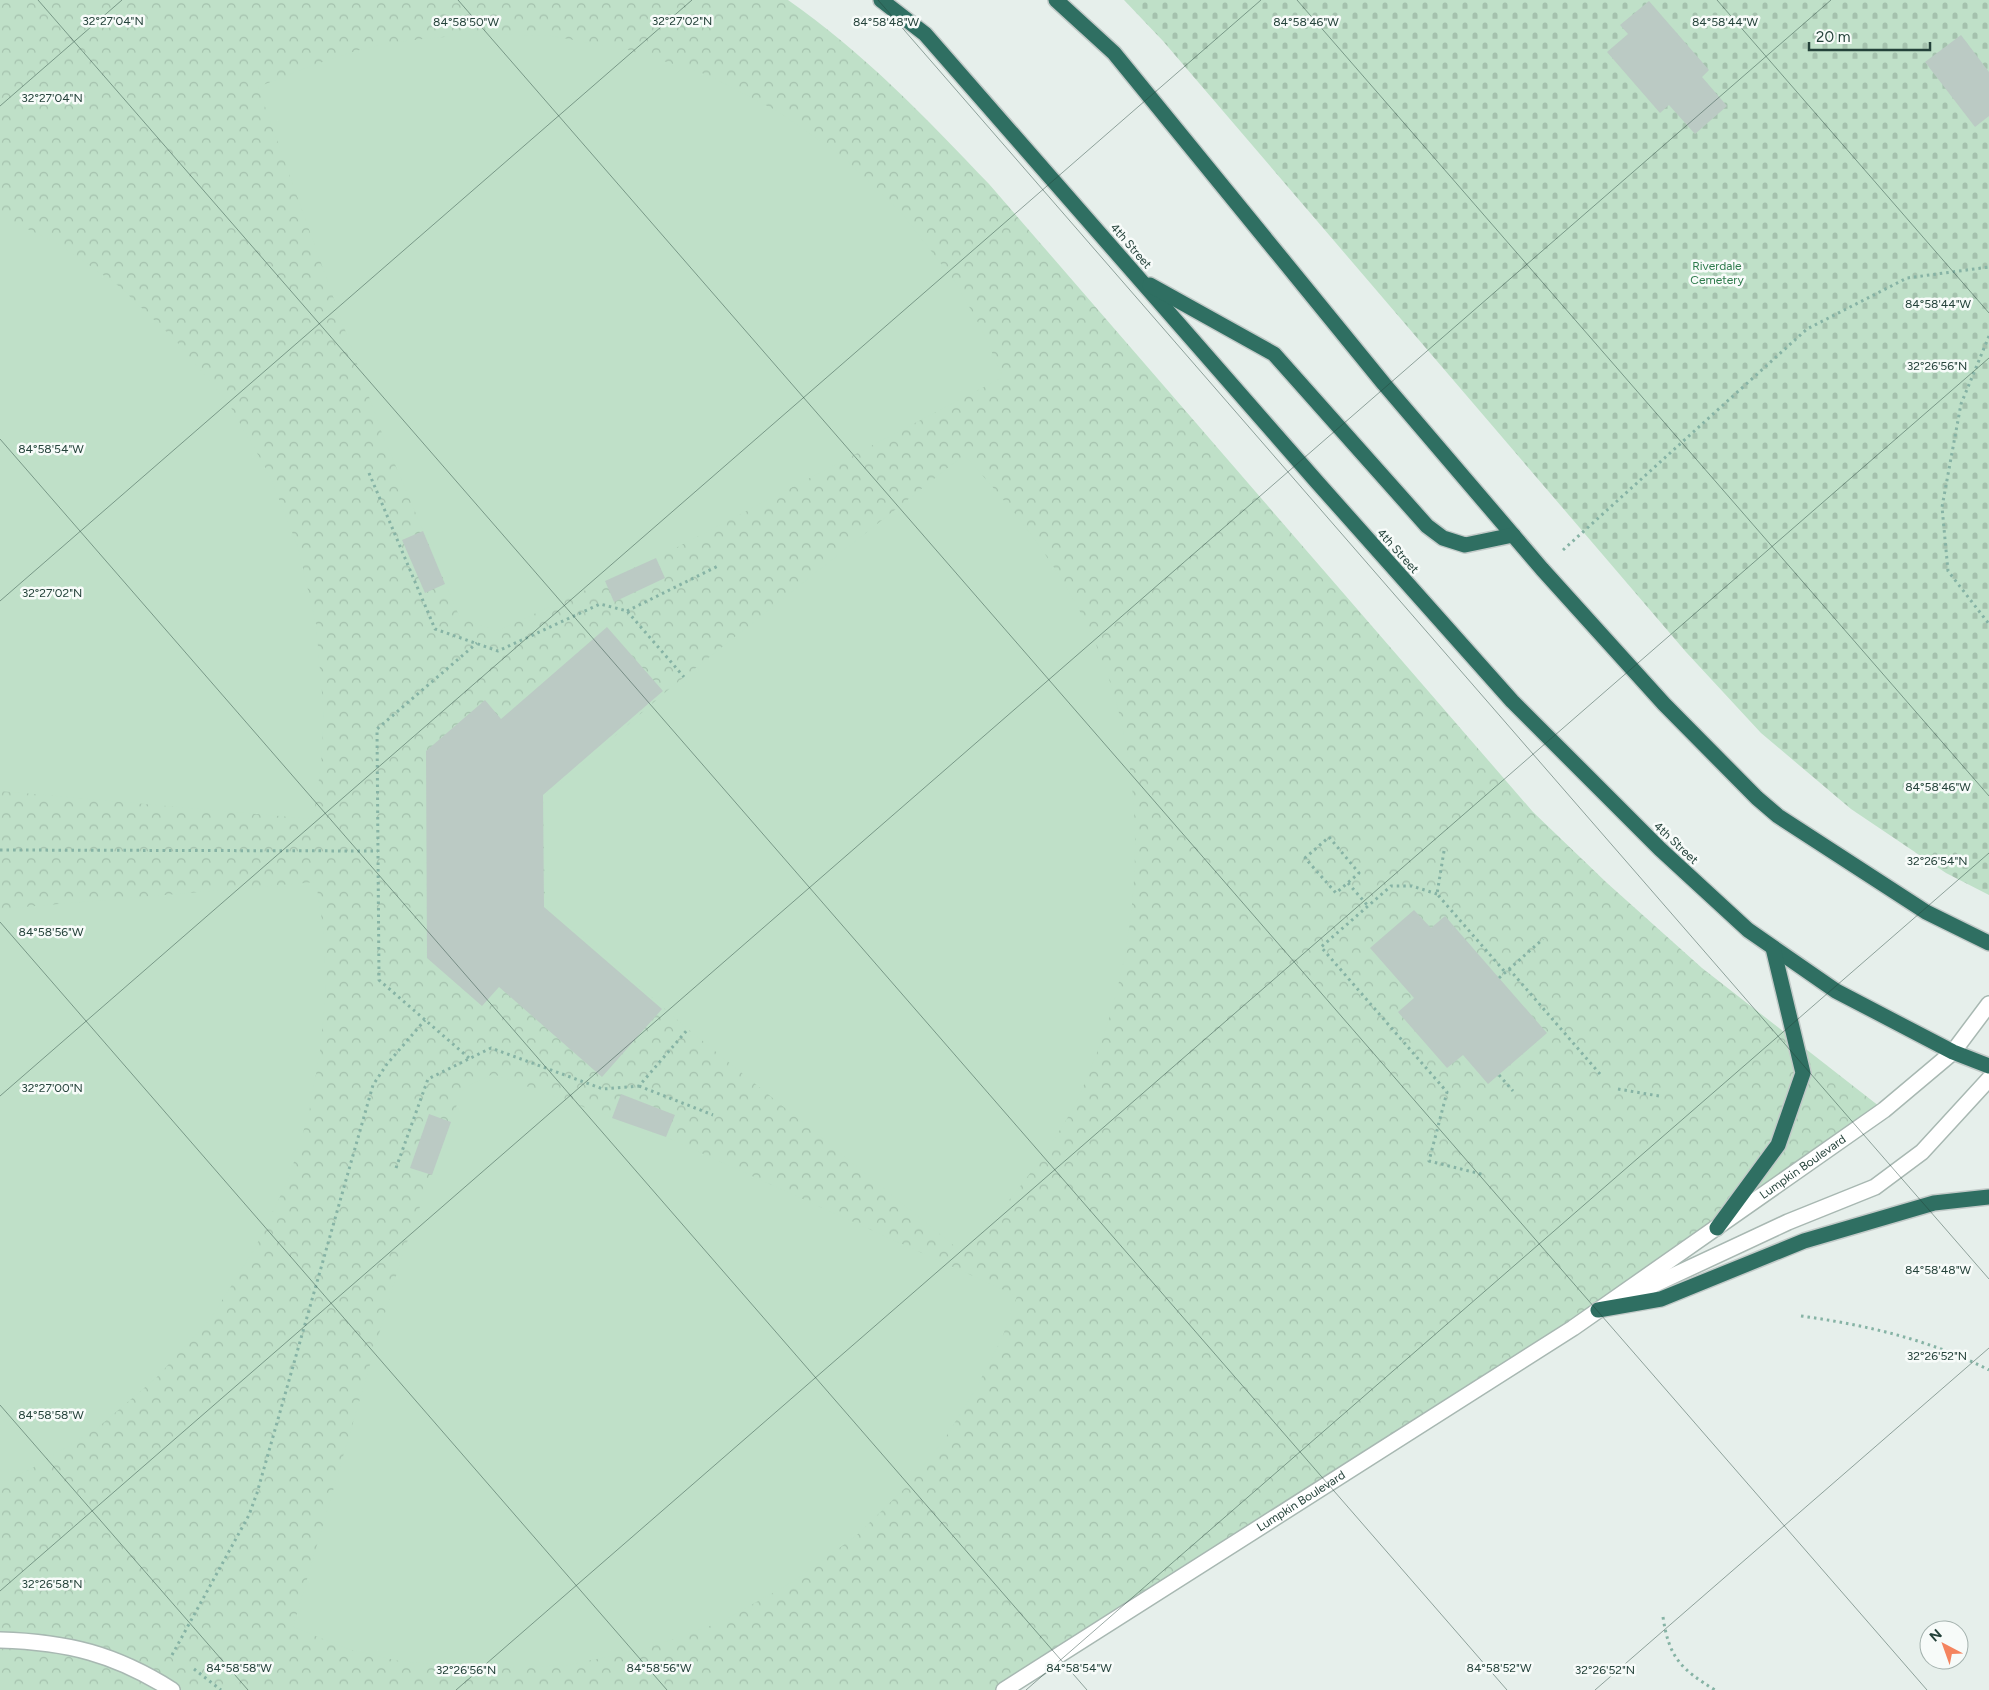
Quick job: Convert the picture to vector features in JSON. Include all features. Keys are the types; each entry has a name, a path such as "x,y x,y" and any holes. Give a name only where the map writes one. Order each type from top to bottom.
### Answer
{"highway":[{"name":"4th Street","path":"881,0 925,34 1512,701 1660,850 1748,930 1836,991 1953,1052 1989,1066"},
{"path":"1056,0 1114,52 1384,384 1542,569 1664,704 1778,816 1926,912 1989,943"},
{"path":"1140,280 1274,354 1426,526 1443,538 1465,545 1513,535"},
{"path":"1717,1228 1778,1145 1803,1073 1773,948"},
{"path":"1598,1310 1660,1299 1804,1241 1915,1208 1934,1203 1989,1197"}],"street":[{"name":"Lumpkin Boulevard","path":"1004,1690 1574,1328 1884,1110 1953,1052 1989,1004"},
{"name":"Lumpkin Boulevard","path":"1598,1310 1788,1222 1875,1187 1922,1152 1989,1080"},
{"path":"0,1640 48,1643 88,1651 117,1660 150,1676 172,1690"}],"path":[{"path":"1542,569 1807,329 1907,278 1989,267"},
{"path":"1989,336 1960,404 1942,507 1948,570 1989,624"},
{"path":"369,473 435,629 498,650 600,604 627,611 684,677"},
{"path":"627,611 684,585 718,566"},
{"path":"469,1058 379,980 377,729 477,643"},
{"path":"1329,837 1360,873 1348,883 1336,893 1305,858 1329,837"},
{"path":"0,850 378,851"},
{"path":"1437,894 1444,851"},
{"path":"1348,883 1368,906"},
{"path":"1485,1175 1429,1161 1447,1092 1321,947 1391,886 1412,886 1437,894 1505,972"},
{"path":"1499,978 1543,939"},
{"path":"1509,969 1600,1074"},
{"path":"172,1655 248,1515 257,1493 373,1086 387,1064 425,1020"},
{"path":"639,1086 688,1029"},
{"path":"396,1168 428,1078 491,1048 603,1089 639,1086 713,1115"},
{"path":"1498,1075 1513,1091"},
{"path":"1618,1089 1659,1096"},
{"path":"1801,1316 1888,1331 1942,1349 1989,1370"},
{"path":"1663,1617 1670,1648 1679,1662 1699,1680 1715,1690"}],"green space":[{"path":"0,0 788,0 816,20 868,64 917,110 989,184 1533,812 1607,883 1702,968 1884,1110 1573,1328 1004,1690 0,1690"},
{"name":"Riverdale Cemetery","path":"1124,0 1989,0 1989,895 1946,873 1851,809 1761,733 1686,652 1163,41"},
{"path":"484,34 552,36 628,50 708,75 779,112 843,157 900,211 956,283 981,328 1003,377 668,552 497,631 460,618 383,436 258,87 363,49 438,37"},
{"path":"0,215 65,248 120,287 176,341 229,404 269,474 298,547 316,624 324,715 321,766 313,819 0,791"},
{"path":"964,455 998,493 1045,554 1085,621 1107,673 1123,728 1132,786 1135,844 1132,903 1124,961 1110,1017 1090,1070 1074,1107 1036,1165 994,1219 963,1253 688,1029 545,904 543,798 668,690"},
{"path":"316,882 324,934 326,993 320,1052 309,1113 289,1178 255,1248 211,1318 156,1378 96,1429 29,1470 0,1483 0,909"},
{"path":"493,1074 666,1137 1017,1296 1002,1338 975,1390 944,1440 905,1488 857,1535 794,1581 721,1622 645,1649 568,1665 490,1669 399,1661 348,1649 293,1627 401,1259 463,1088"}],"building":[{"path":"1649,1 1709,70 1702,77 1727,106 1695,134 1669,105 1660,113 1607,52 1628,34 1620,25"},
{"path":"1961,35 1989,72 1989,116 1975,127 1925,62"},
{"path":"423,531 445,584 425,593 402,540"},
{"path":"656,558 665,578 614,602 605,581"},
{"path":"607,627 663,691 543,795 544,907 662,1009 602,1077 499,987 482,1006 427,958 426,751 485,700 501,719"},
{"path":"1414,910 1431,928 1445,916 1547,1033 1488,1084 1463,1055 1447,1068 1398,1012 1414,998 1370,948"},
{"path":"621,1094 675,1115 666,1137 612,1118"},
{"path":"429,1114 451,1122 432,1175 410,1168"}]}
